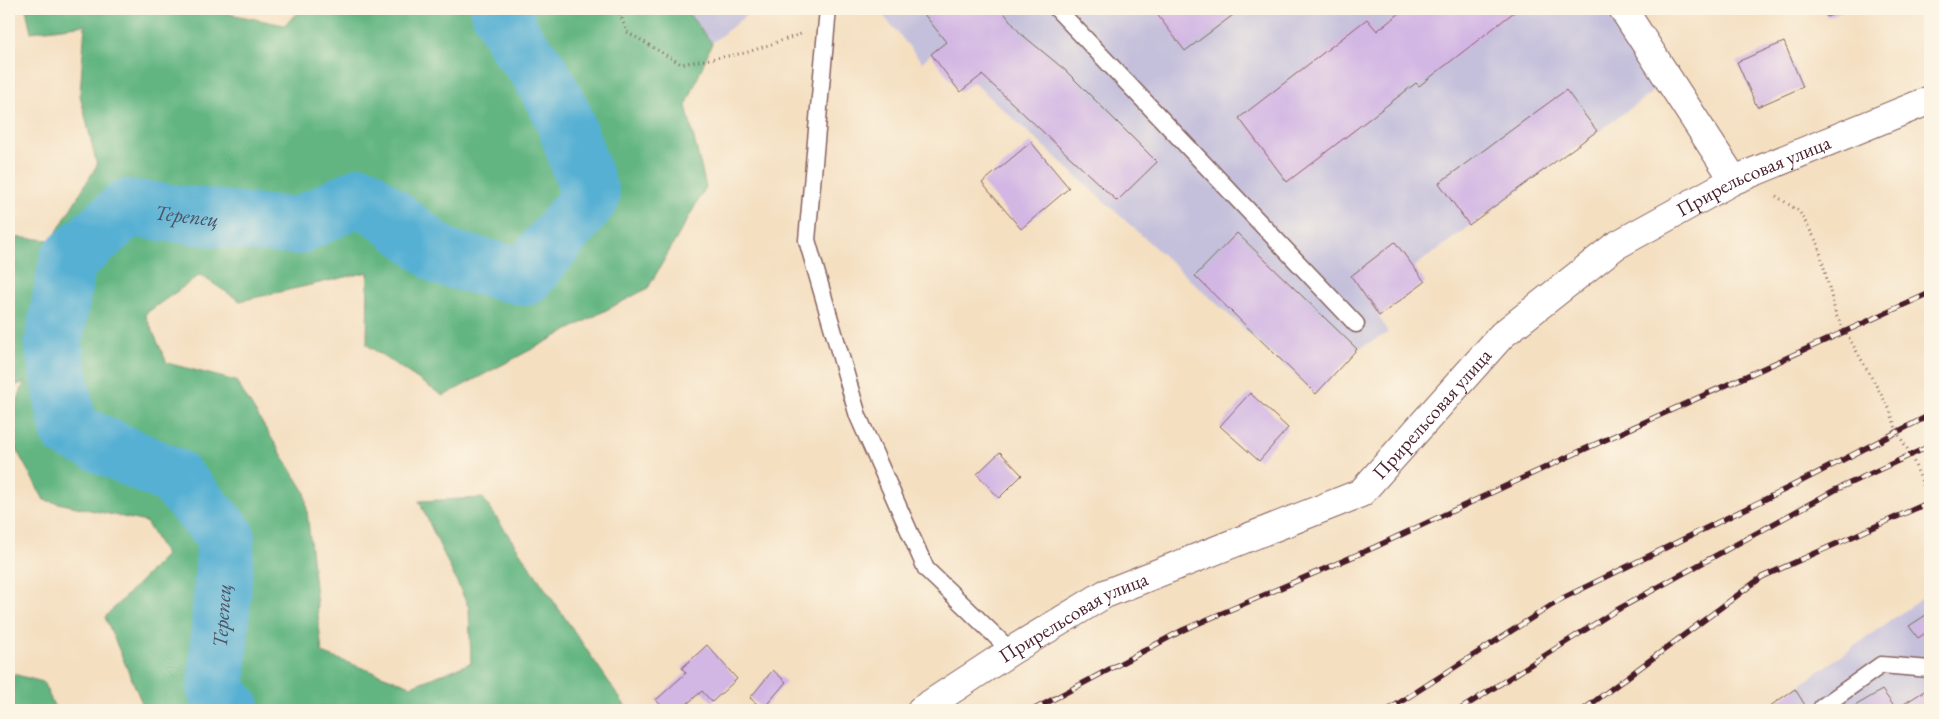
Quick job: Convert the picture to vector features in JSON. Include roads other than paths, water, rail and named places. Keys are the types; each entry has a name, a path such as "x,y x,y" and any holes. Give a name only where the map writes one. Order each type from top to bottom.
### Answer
{"street":[{"path":"1622,9 1734,180"},
{"name":"Прирельсовая улица","path":"921,710 1011,651 1105,594 1361,493 1502,335 1615,246 1734,180 1930,100"}],"lane":[{"path":"828,9 825,25 807,240 858,416 926,569 1011,651"},
{"path":"1057,9 1356,324"},
{"path":"1824,710 1822,707 1881,665 1930,669"}],"waterway":[{"name":"Терепец","path":"232,710 216,690 226,536 174,477 69,430 53,344 68,261 127,208 255,223 298,226 362,195 444,258 525,277 591,197 563,116 540,72 516,42 499,9"}],"railway":[{"path":"1033,710 1183,630 1375,547 1585,449 1930,293"},
{"path":"1388,710 1563,598 1788,488 1930,415"},
{"path":"1459,710 1615,611 1835,490 1930,446"},
{"path":"1583,710 1762,577 1930,502"}]}
